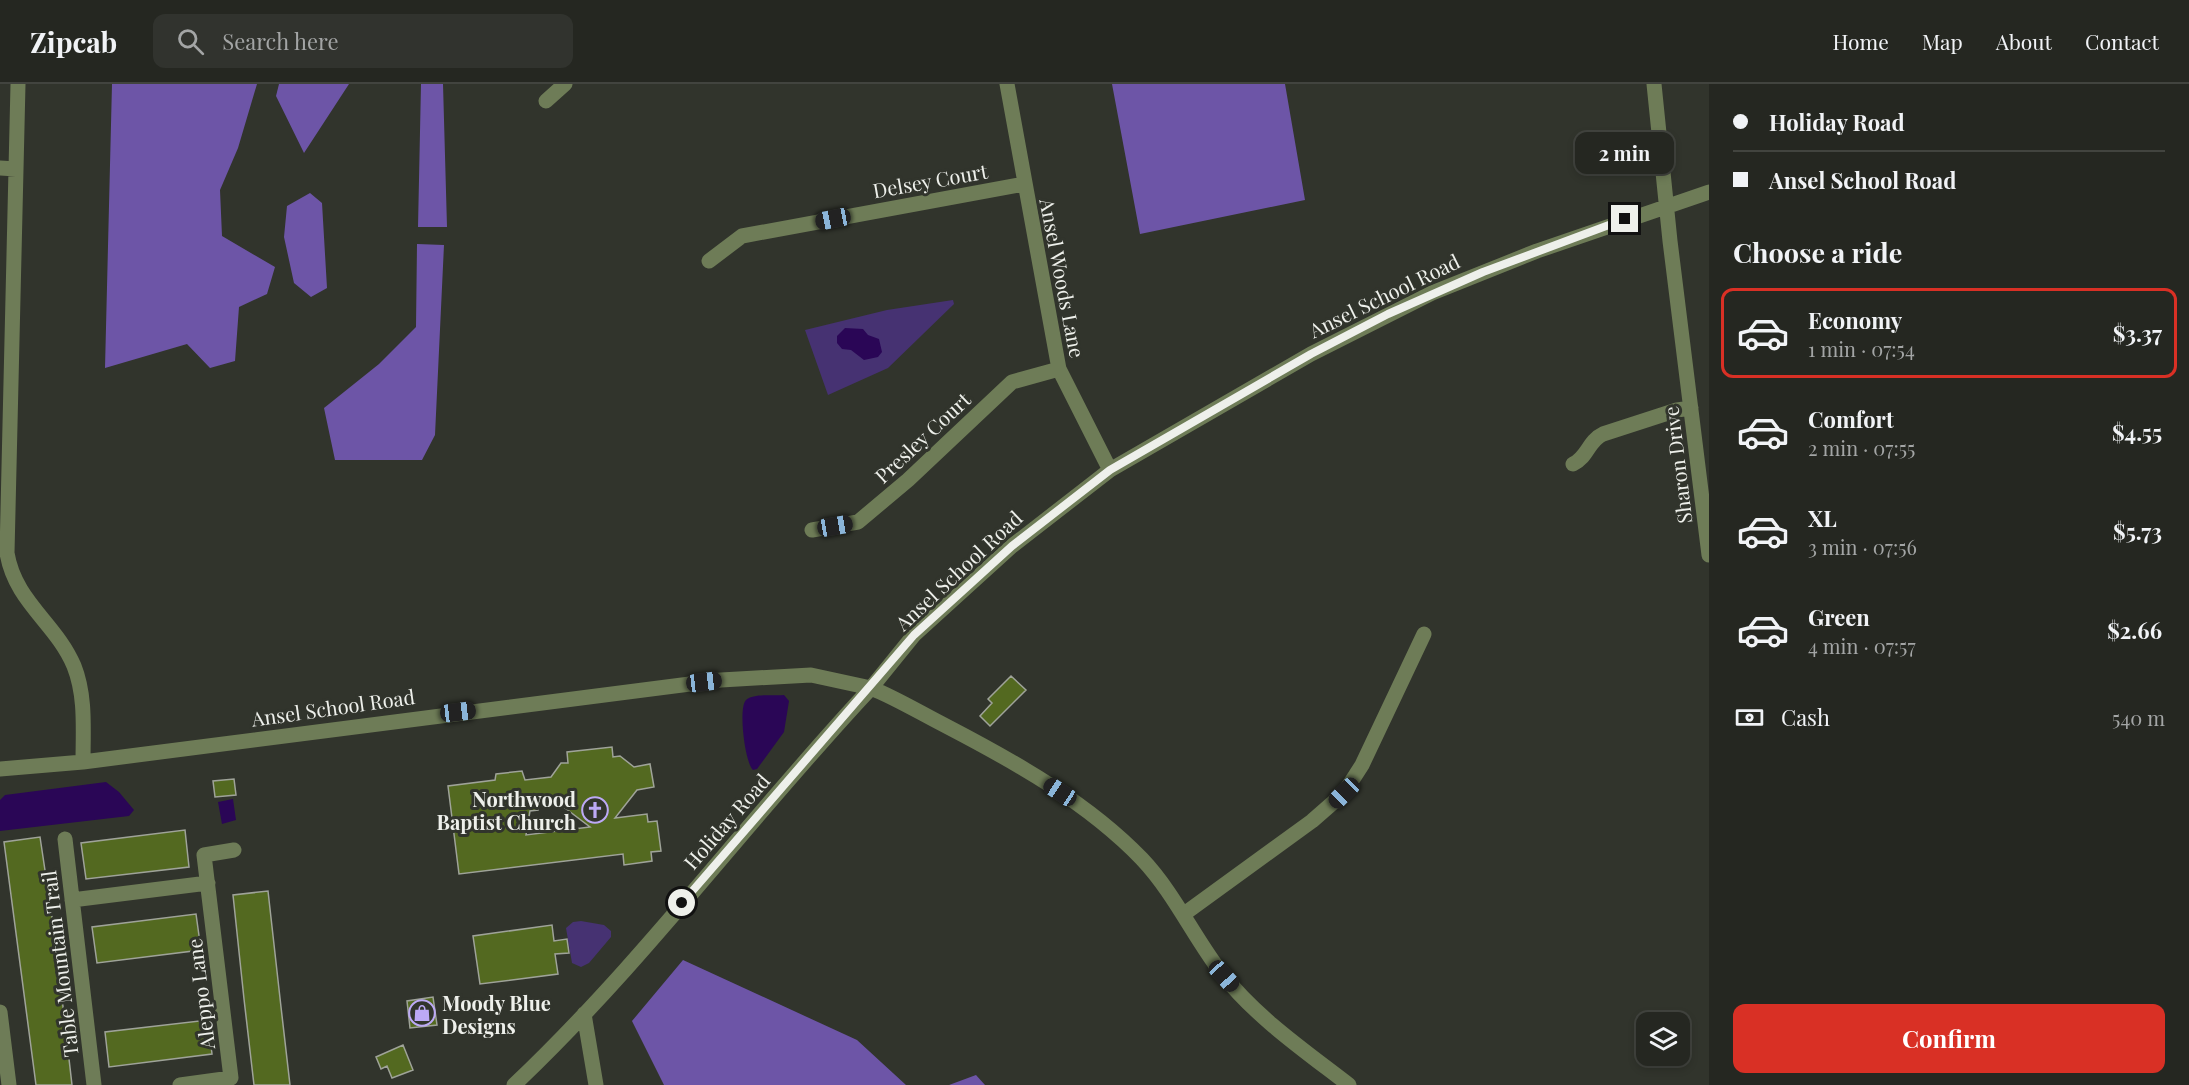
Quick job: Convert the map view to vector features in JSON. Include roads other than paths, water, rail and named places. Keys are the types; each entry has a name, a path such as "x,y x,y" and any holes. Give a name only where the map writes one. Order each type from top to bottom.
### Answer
{"street":[{"path":"18,84 4,466 7,553 10,570 21,593 73,665 83,704 83,762"},
{"path":"546,101 565,84"},
{"name":"Ansel Woods Lane","path":"1007,84 1059,369 1110,470"},
{"name":"Sharon Drive","path":"1654,84 1709,555"},
{"path":"0,168 16,169"},
{"name":"Delsey Court","path":"709,261 742,236 1024,184"},
{"name":"Ansel School Road","path":"0,769 83,762 721,680 811,675 871,688 914,635 1047,517 1110,470 1311,354 1388,314 1489,269 1709,192"},
{"name":"Presley Court","path":"812,530 858,522 908,480 1012,382 1059,369"},
{"path":"1573,464 1582,459 1592,441 1603,434 1677,410 1691,408"},
{"path":"1184,914 1312,822 1344,793 1362,765 1424,634"},
{"path":"871,688 898,699 1009,759 1060,792 1137,854 1184,914 1208,955 1245,999 1302,1049 1349,1085"},
{"name":"Holiday Road","path":"514,1085 584,1014 871,688"},
{"name":"Table Mountain Trail","path":"65,838 94,1085"},
{"name":"Aleppo Lane","path":"180,1085 231,1078 204,855 234,850"},
{"path":"72,900 208,883"},
{"path":"0,1012 9,1085"},
{"path":"584,1014 596,1085"}],"place":[{"name":"Northwood Baptist Church","path":"595,810"},
{"name":"Moody Blue Designs","path":"422,1013"}]}
